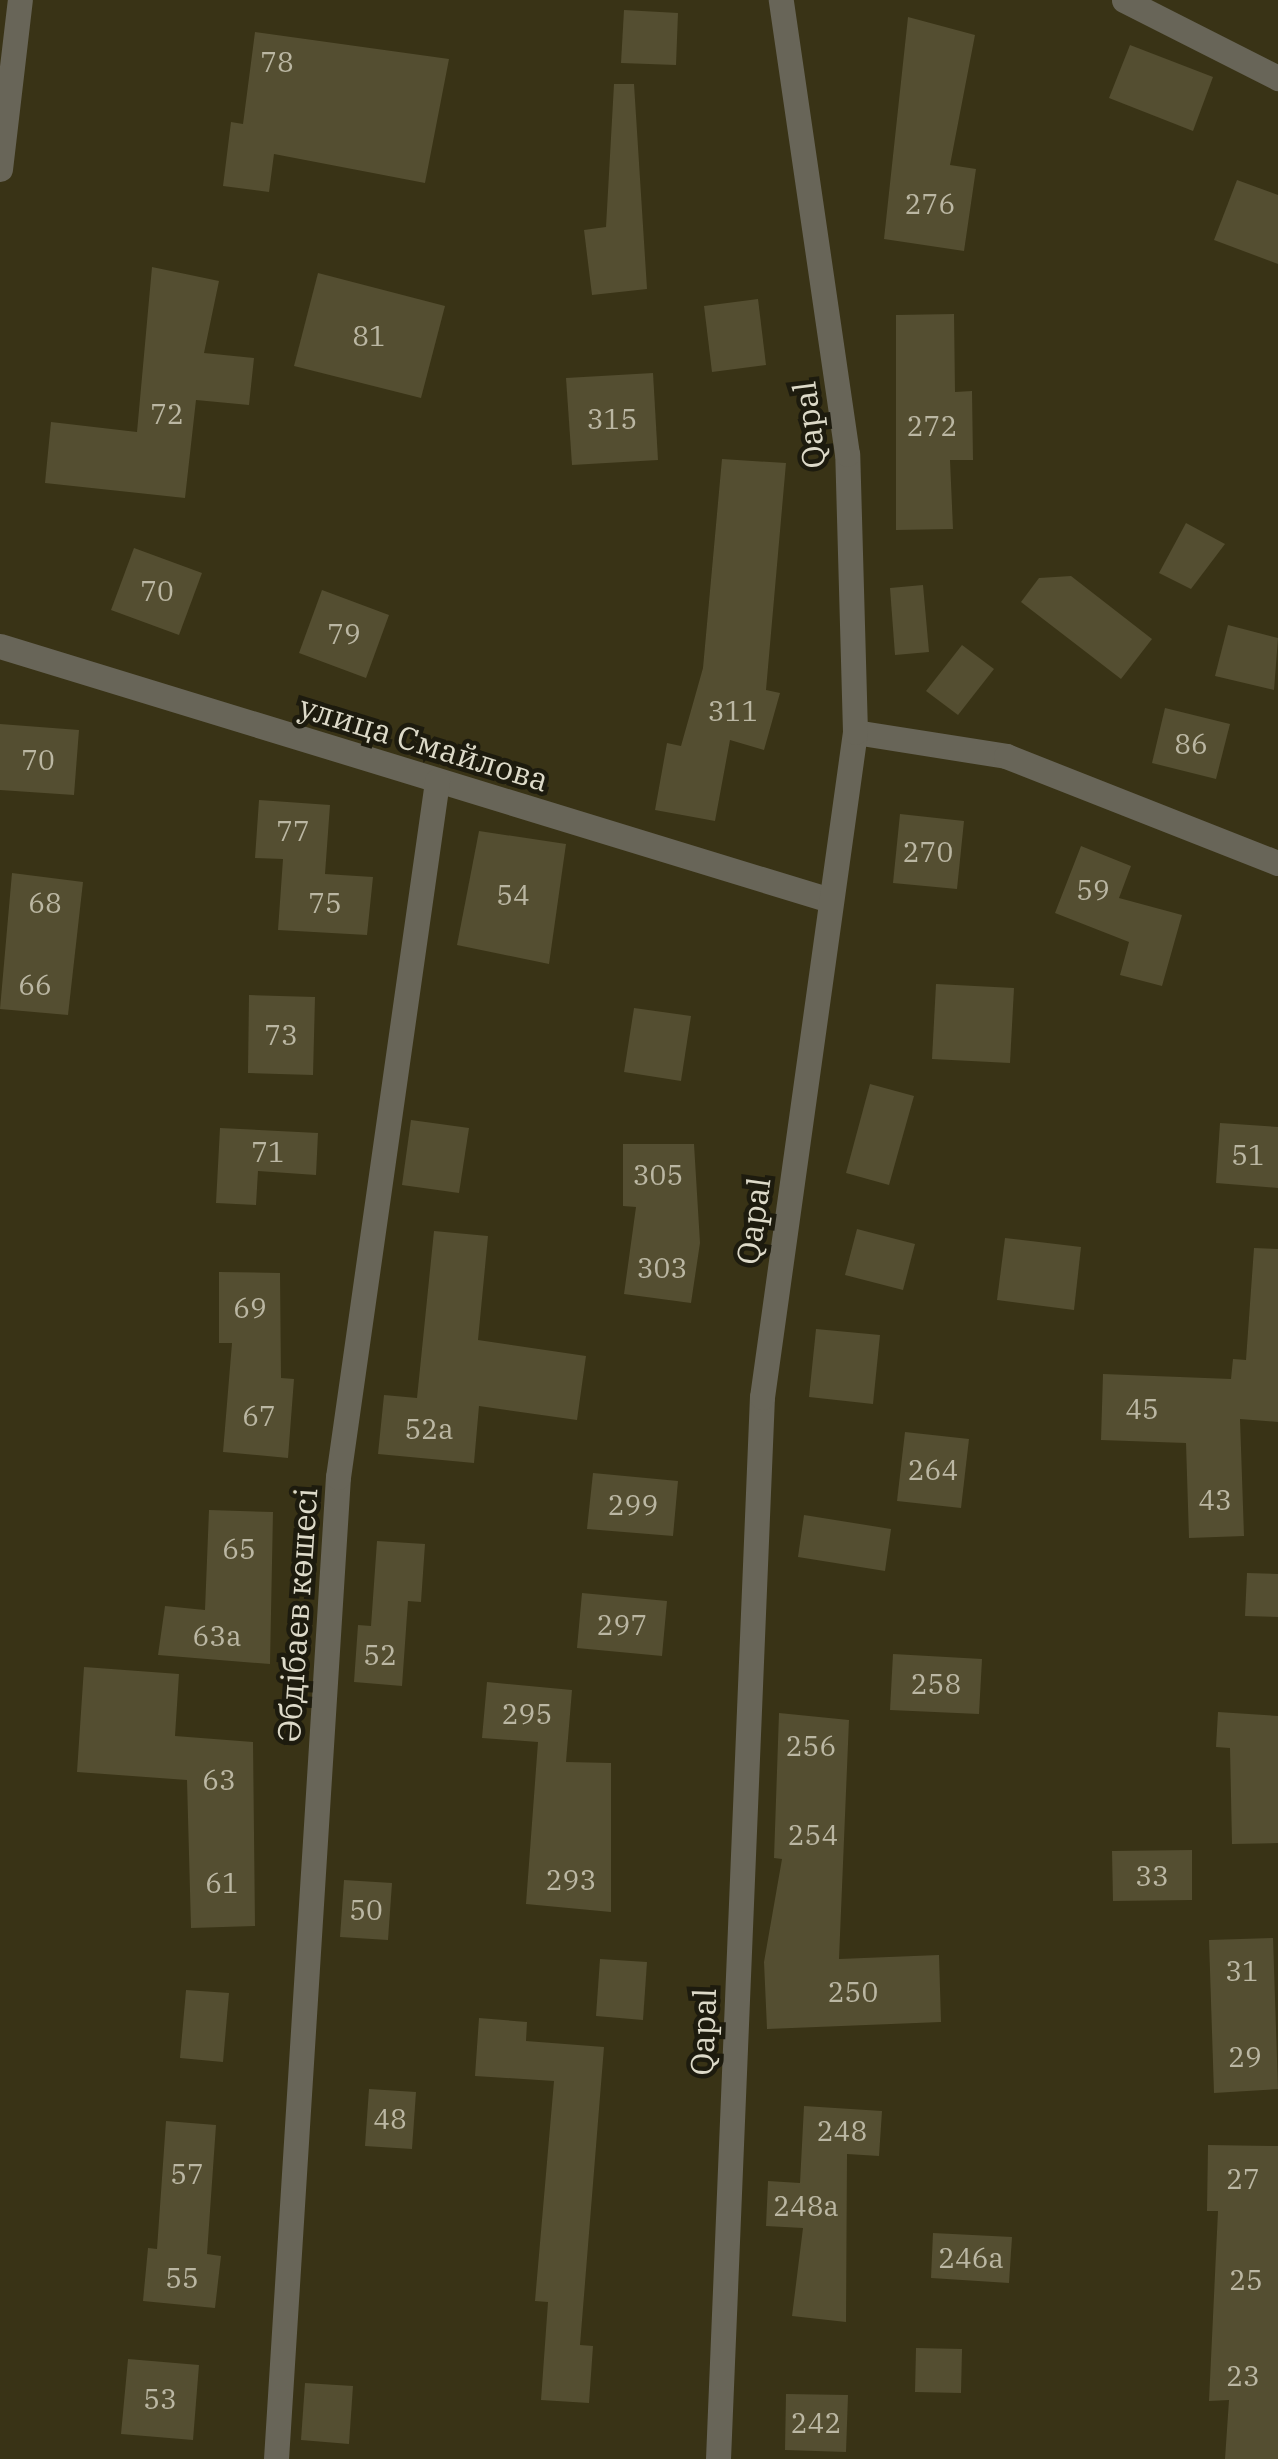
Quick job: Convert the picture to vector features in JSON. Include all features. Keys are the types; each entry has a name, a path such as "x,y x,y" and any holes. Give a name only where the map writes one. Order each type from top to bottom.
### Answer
{"street":[{"path":"0,168 20,0"},
{"name":"Qapal","path":"718,2459 762,1397 855,732 848,454 781,0"},
{"path":"1124,0 1278,78"},
{"name":"улица Смайлова","path":"0,646 830,900"},
{"path":"855,732 1006,756 1278,864"},
{"name":"Әбдібаев көшесі","path":"276,2459 338,1477 436,781"}],"building":[{"path":"624,10 678,13 676,65 621,63"},
{"path":"908,17 975,35 950,165 976,169 964,251 884,239"},
{"path":"255,32 449,59 425,183 274,154 269,192 223,186 231,122 243,124"},
{"path":"1130,45 1213,77 1193,131 1109,98"},
{"path":"614,84 634,84 647,289 592,295 584,230 606,227"},
{"path":"1237,180 1278,195 1278,264 1214,240"},
{"path":"152,267 219,281 204,353 254,358 249,405 196,400 185,498 45,483 51,422 137,432"},
{"path":"318,273 445,306 421,398 294,366"},
{"path":"758,299 766,365 712,372 704,306"},
{"path":"954,314 955,392 972,391 973,460 950,460 953,529 896,530 896,315"},
{"path":"653,373 658,460 572,465 566,378"},
{"path":"722,459 786,463 766,690 780,693 764,750 730,740 715,821 655,810 667,743 681,746 703,668"},
{"path":"1186,523 1225,544 1191,589 1159,573"},
{"path":"134,548 202,573 179,635 111,610"},
{"path":"1071,576 1152,639 1121,679 1021,602 1039,578"},
{"path":"923,585 929,652 895,655 890,588"},
{"path":"322,590 389,615 366,678 299,653"},
{"path":"1228,625 1278,638 1274,690 1215,676"},
{"path":"962,645 994,669 958,715 926,691"},
{"path":"1165,708 1230,724 1216,779 1152,763"},
{"path":"0,724 79,730 74,795 0,790"},
{"path":"259,800 330,805 325,874 373,877 367,935 278,930 283,859 255,858"},
{"path":"900,814 964,821 957,889 893,883"},
{"path":"479,831 566,844 549,964 457,945"},
{"path":"1081,846 1131,866 1119,898 1182,915 1162,986 1120,975 1129,942 1055,913"},
{"path":"12,873 83,882 68,1015 0,1009"},
{"path":"936,984 1014,988 1010,1063 932,1059"},
{"path":"249,995 315,997 313,1075 248,1073"},
{"path":"634,1008 691,1016 681,1081 624,1072"},
{"path":"870,1084 914,1096 889,1185 846,1173"},
{"path":"411,1120 469,1128 459,1193 402,1185"},
{"path":"1220,1123 1278,1127 1278,1188 1216,1183"},
{"path":"220,1128 318,1133 316,1175 258,1171 256,1205 216,1203"},
{"path":"623,1144 694,1144 700,1243 691,1303 624,1294 636,1207 623,1206"},
{"path":"857,1229 915,1244 903,1290 845,1275"},
{"path":"434,1231 488,1236 478,1340 586,1356 577,1420 479,1406 474,1463 378,1454 384,1395 417,1398"},
{"path":"1005,1238 1081,1247 1074,1310 997,1300"},
{"path":"1254,1248 1278,1249 1278,1422 1240,1419 1244,1536 1189,1538 1186,1443 1101,1440 1103,1374 1231,1379 1233,1359 1246,1360"},
{"path":"219,1272 280,1273 281,1378 294,1379 288,1458 223,1452 232,1343 219,1343"},
{"path":"816,1329 880,1335 873,1404 809,1397"},
{"path":"905,1432 969,1439 961,1508 897,1501"},
{"path":"593,1473 678,1481 673,1536 587,1529"},
{"path":"209,1510 273,1512 270,1664 158,1655 165,1606 205,1610"},
{"path":"804,1515 891,1529 885,1571 798,1557"},
{"path":"377,1541 425,1544 421,1602 408,1601 402,1686 354,1682 358,1625 371,1626"},
{"path":"1247,1573 1278,1574 1278,1617 1245,1616"},
{"path":"582,1593 667,1601 662,1656 577,1648"},
{"path":"893,1654 982,1659 979,1714 890,1710"},
{"path":"84,1667 179,1674 175,1736 253,1742 255,1926 191,1928 187,1780 77,1772"},
{"path":"487,1682 572,1690 566,1762 611,1763 611,1912 526,1904 538,1742 482,1738"},
{"path":"1218,1712 1278,1716 1278,1843 1232,1844 1230,1748 1216,1747"},
{"path":"779,1713 849,1720 839,1959 939,1955 941,2022 767,2029 764,1962 782,1859 774,1858"},
{"path":"1192,1850 1192,1900 1113,1901 1112,1851"},
{"path":"344,1880 392,1883 388,1940 340,1937"},
{"path":"1273,1938 1278,2089 1214,2093 1209,1940"},
{"path":"600,1959 647,1962 643,2020 596,2016"},
{"path":"186,1990 229,1993 223,2062 180,2058"},
{"path":"479,2018 527,2022 526,2041 604,2047 580,2345 593,2346 589,2403 541,2400 548,2302 535,2301 554,2081 475,2076"},
{"path":"369,2089 416,2092 412,2149 365,2146"},
{"path":"804,2106 882,2111 879,2156 847,2154 846,2322 792,2316 803,2228 766,2226 768,2181 800,2183"},
{"path":"166,2121 216,2125 207,2254 221,2256 215,2308 143,2301 148,2248 157,2249"},
{"path":"1208,2145 1278,2146 1278,2459 1225,2459 1229,2400 1209,2401 1218,2211 1207,2211"},
{"path":"933,2233 1012,2237 1009,2283 931,2278"},
{"path":"916,2348 962,2349 961,2393 915,2392"},
{"path":"128,2359 199,2365 193,2440 121,2434"},
{"path":"305,2383 353,2386 349,2444 301,2440"},
{"path":"786,2394 848,2395 846,2452 785,2450"}]}
